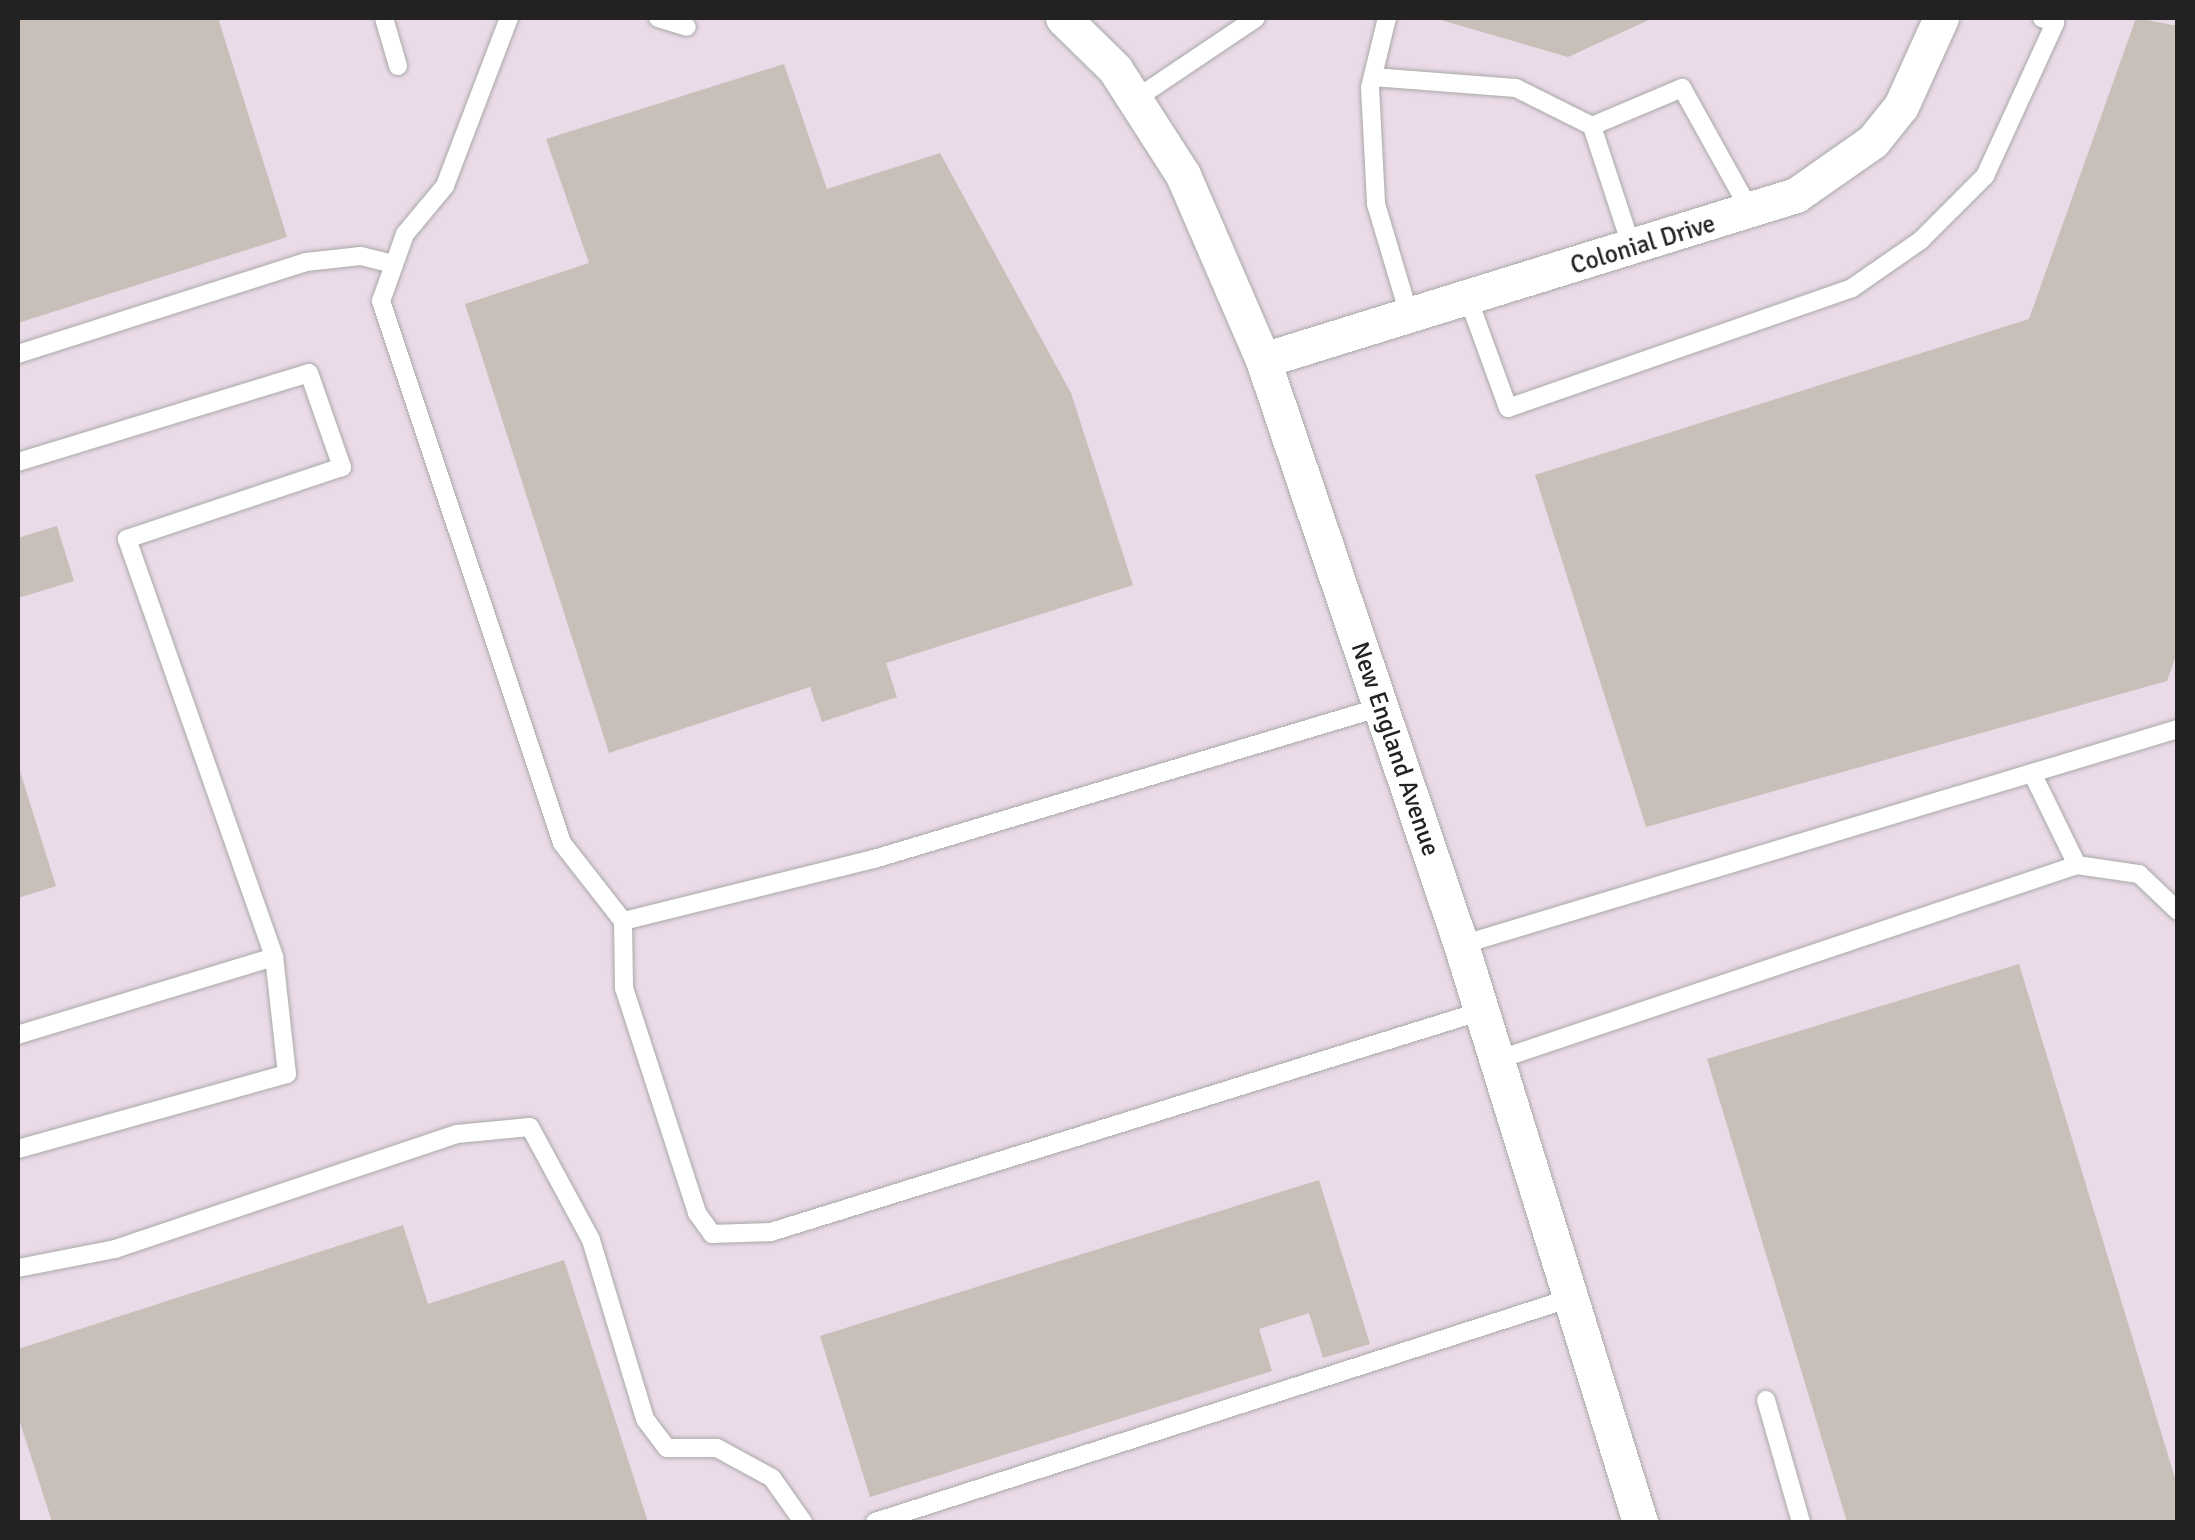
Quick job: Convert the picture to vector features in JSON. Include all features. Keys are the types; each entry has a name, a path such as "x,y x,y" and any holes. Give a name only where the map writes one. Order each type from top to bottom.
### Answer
{"street":[{"name":"New England Avenue","path":"1063,18 1136,98 1223,257 1264,360 1461,945 1640,1522"},
{"name":"Colonial Drive","path":"1264,360 1796,196 1873,141 1900,106 1942,18"}],"lane":[{"path":"384,18 398,66"},
{"path":"509,18 446,186 405,234 381,301 562,843 622,922 624,988 697,1214 723,1235 770,1232 1482,1011"},
{"path":"658,18 687,27"},
{"path":"1136,98 1256,18"},
{"path":"1387,18 1373,77 1376,204 1410,315"},
{"path":"1468,298 1508,408 1852,288 1921,240 1985,176 2055,23 2042,18"},
{"path":"1373,77 1516,88 1592,126 1632,248"},
{"path":"1592,126 1682,88 1751,212"},
{"path":"18,354 306,262 361,256 394,264"},
{"path":"18,462 309,373 342,467 127,539 274,957 287,1074 18,1150"},
{"path":"622,922 874,860 1382,706"},
{"path":"1461,945 2178,729"},
{"path":"2032,773 2077,866"},
{"path":"1497,1060 1600,1018 2077,866 2139,874 2178,910"},
{"path":"18,1035 274,957"},
{"path":"18,1268 116,1248 456,1134 530,1127 591,1240 645,1419 668,1448 716,1448 772,1478 803,1522"},
{"path":"875,1522 1571,1298"},
{"path":"1766,1400 1801,1522"}],"shaded area":[{"path":"18,18 2177,18 2177,1522 18,1522"}],"building":[{"path":"18,18 218,18 287,237 18,323"},
{"path":"1434,18 1653,18 1568,57"},
{"path":"2136,18 2178,26 2178,650 2167,681 1646,827 1535,475 2029,319"},
{"path":"784,64 827,189 940,153 1071,393 1133,585 886,663 897,697 822,722 810,687 609,753 465,304 589,263 546,139"},
{"path":"57,526 74,581 18,598 18,538"},
{"path":"18,765 56,886 18,898"},
{"path":"2019,964 2178,1488 2178,1522 1847,1522 1707,1059"},
{"path":"1319,1180 1370,1344 1323,1358 1309,1313 1259,1329 1272,1371 870,1497 820,1336"},
{"path":"403,1225 428,1304 564,1260 648,1522 52,1522 18,1416 18,1349"}]}
